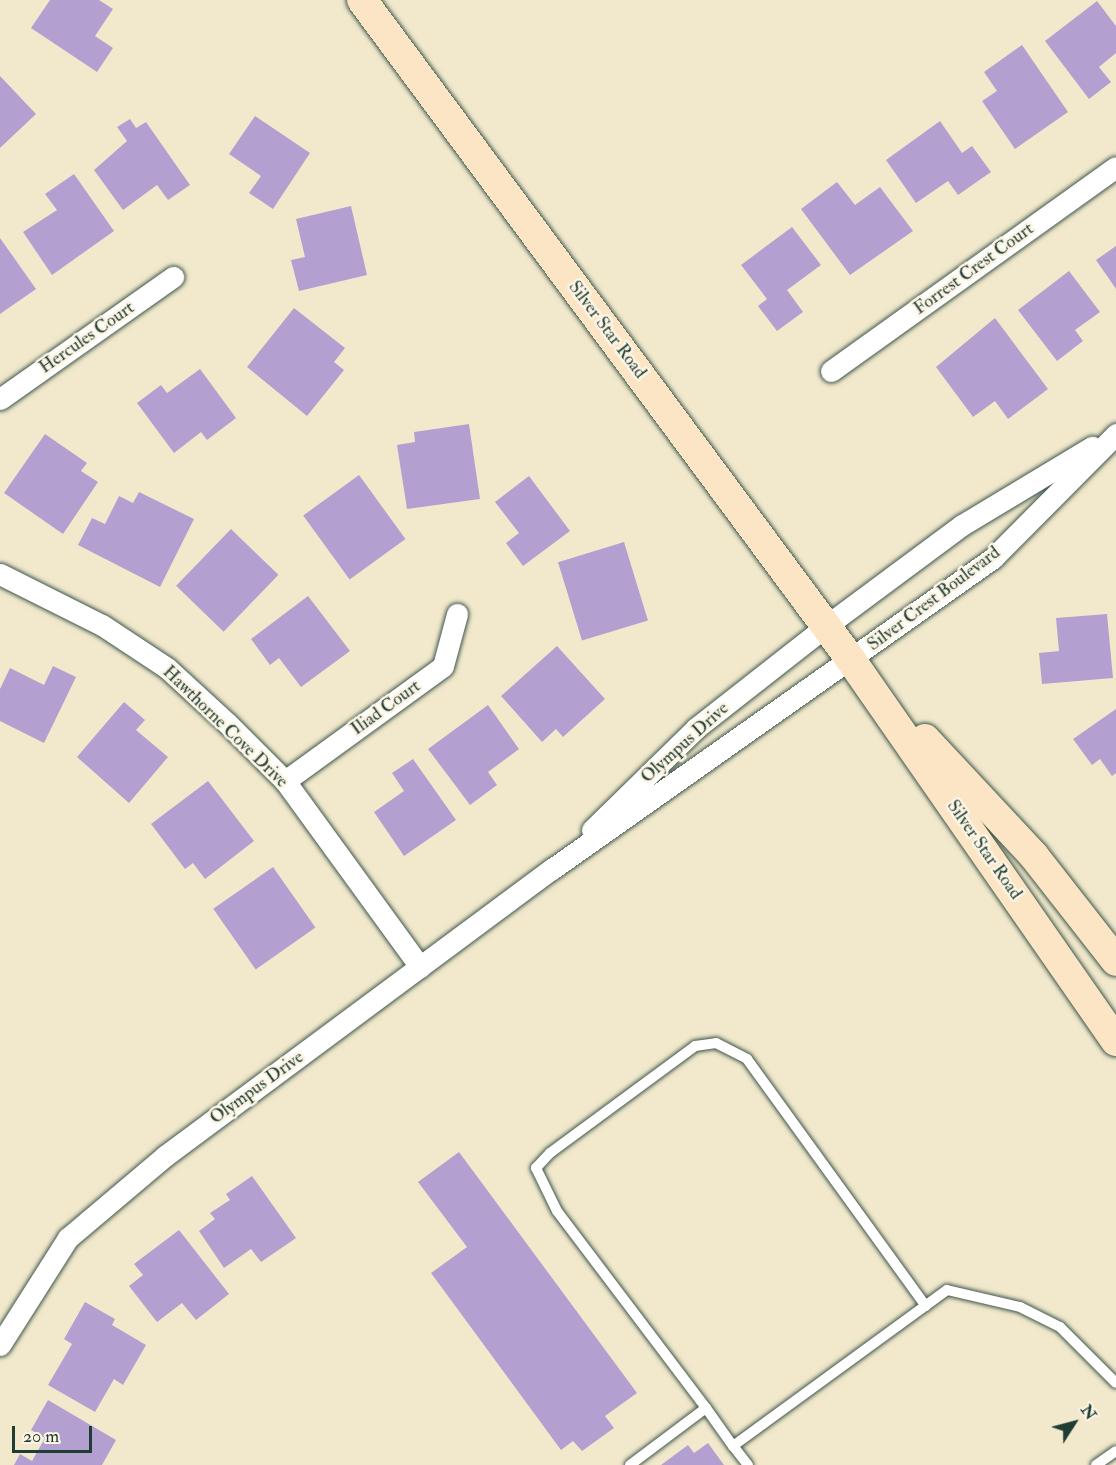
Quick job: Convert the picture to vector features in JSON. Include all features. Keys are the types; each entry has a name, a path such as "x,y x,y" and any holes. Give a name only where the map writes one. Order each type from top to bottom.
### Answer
{"main road":[{"name":"Silver Star Road","path":"362,0 851,660 1116,1041"},
{"name":"Silver Star Road","path":"851,660 1034,856 1116,961"},
{"path":"1090,1004 1116,1025"}],"street":[{"name":"Forrest Crest Court","path":"831,371 1116,167"},
{"name":"Hercules Court","path":"0,399 173,276"},
{"name":"Silver Crest Boulevard","path":"826,626 962,525 1116,434"},
{"name":"Silver Crest Boulevard","path":"851,660 993,558 1116,434"},
{"name":"Hawthorne Cove Drive","path":"0,575 102,625 167,668 285,782 420,967"},
{"name":"Iliad Court","path":"285,782 443,666 457,614"},
{"name":"Olympus Drive","path":"552,869 696,728 826,626"},
{"name":"Olympus Drive","path":"0,1345 68,1238 165,1156 552,869 851,660"}],"lane":[{"path":"748,1465 557,1211 537,1168 550,1153 695,1047 716,1043 747,1059 926,1305"},
{"path":"733,1446 947,1290 1020,1307 1060,1327 1116,1383"},
{"path":"630,1465 706,1408"},
{"path":"1096,1465 1116,1450"}],"building":[{"path":"50,0 99,0 113,9 95,36 113,48 97,72 31,28"},
{"path":"1097,1 1116,26 1116,53 1099,67 1111,82 1089,99 1045,41"},
{"path":"1022,45 1068,112 1015,149 982,101 997,91 984,72"},
{"path":"0,76 36,114 0,148"},
{"path":"255,116 310,153 273,209 249,193 261,176 229,154"},
{"path":"130,119 136,128 146,122 190,185 168,200 157,185 123,210 94,170 127,141 117,127"},
{"path":"940,121 962,153 972,146 991,172 958,195 948,181 916,203 886,160"},
{"path":"74,174 114,231 52,275 23,232 57,210 45,194"},
{"path":"837,182 855,205 880,187 913,231 850,275 801,209"},
{"path":"351,206 367,275 299,291 291,260 305,257 296,219"},
{"path":"792,227 821,265 787,290 803,312 777,331 758,306 767,299 741,265"},
{"path":"0,238 36,289 0,314"},
{"path":"1116,246 1116,289 1096,260"},
{"path":"1069,271 1100,312 1075,330 1083,341 1057,361 1018,310"},
{"path":"294,308 345,348 334,362 344,370 307,416 247,367"},
{"path":"995,318 1048,389 1008,419 995,401 973,417 936,367"},
{"path":"200,369 236,418 207,440 201,432 174,453 137,403 161,385 167,393"},
{"path":"469,424 480,499 407,509 397,445 415,442 414,432"},
{"path":"45,434 87,463 81,471 98,482 63,534 4,493"},
{"path":"359,475 405,539 350,579 303,516"},
{"path":"529,476 570,531 523,566 506,543 519,533 495,502"},
{"path":"139,492 194,519 160,587 78,545 92,518 105,524 119,496 133,503"},
{"path":"231,529 278,575 224,632 176,586"},
{"path":"624,542 648,620 582,641 558,562"},
{"path":"308,596 350,651 301,687 279,658 270,665 251,639"},
{"path":"1107,614 1113,678 1042,684 1039,653 1059,651 1056,618"},
{"path":"557,646 605,699 563,737 556,729 542,742 501,696"},
{"path":"53,666 76,677 44,743 0,721 0,689 10,668 44,685"},
{"path":"124,702 145,720 136,730 168,757 129,803 77,757"},
{"path":"488,705 519,749 488,772 497,785 470,805 428,749"},
{"path":"1116,709 1116,773 1112,776 1100,759 1092,765 1073,739"},
{"path":"413,759 456,820 404,856 374,812 404,791 392,773"},
{"path":"208,781 254,841 205,879 193,863 185,869 151,824"},
{"path":"273,867 315,928 256,969 213,909"},
{"path":"459,1152 637,1393 605,1416 614,1428 582,1451 573,1441 561,1450 431,1273 467,1247 418,1182"},
{"path":"252,1176 296,1238 261,1262 251,1249 224,1268 199,1231 215,1219 210,1213 230,1200 226,1194"},
{"path":"179,1230 229,1294 196,1320 182,1303 157,1322 129,1286 143,1275 134,1264"},
{"path":"85,1302 115,1319 112,1325 146,1345 123,1385 114,1379 95,1412 48,1385 72,1344 64,1339"},
{"path":"48,1400 116,1440 102,1465 14,1465 20,1454 32,1461 45,1438 31,1430"},
{"path":"708,1443 724,1465 661,1465 688,1445 694,1453"}]}
